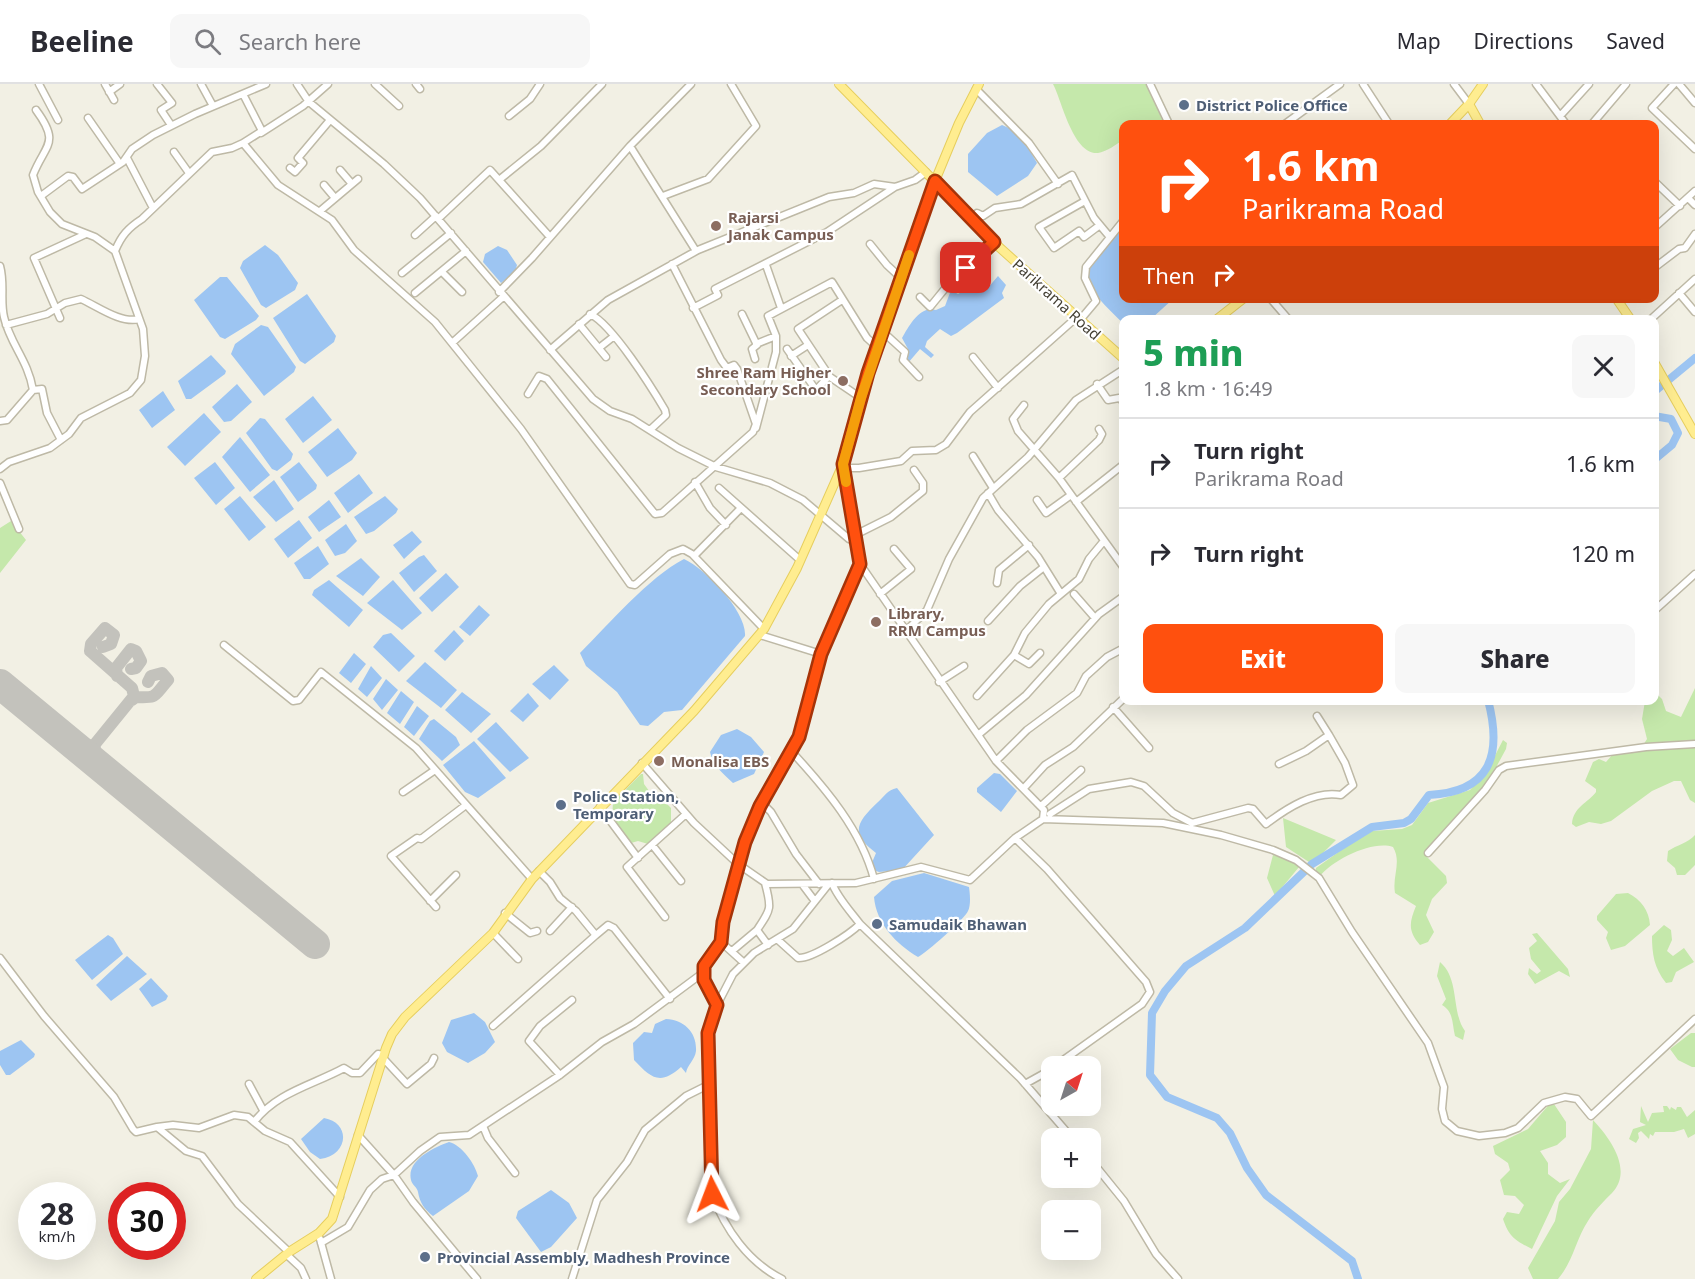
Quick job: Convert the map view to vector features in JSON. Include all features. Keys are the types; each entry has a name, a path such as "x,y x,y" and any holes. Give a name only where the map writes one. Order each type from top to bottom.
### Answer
{"main road":[{"name":"Parikrama Road","path":"839,84 994,242 1119,355"},
{"path":"1454,120 1483,84"},
{"path":"256,1279 287,1253 319,1233 332,1219 392,1034 405,1017 493,933 505,913 539,871 694,711 762,632 800,560 843,466 877,347 935,181 978,86"},
{"path":"1469,104 1478,120"},
{"path":"1222,315 1238,303"},
{"path":"1659,369 1671,393 1690,421 1695,434"}],"street":[{"path":"39,84 58,120"},
{"path":"105,84 114,100"},
{"path":"109,92 120,84"},
{"path":"157,84 172,103 161,110 171,125"},
{"path":"201,84 213,106"},
{"path":"41,196 68,176 73,177 82,189 120,164 137,145 171,125 266,84"},
{"path":"297,84 309,102 384,164 437,217 592,399 610,411 632,419 716,467 770,483 803,500 849,539 856,539 891,517 923,491 923,483 914,470"},
{"path":"115,251 128,228 153,208 212,152 232,148 261,133 309,102 328,84"},
{"path":"375,84 399,106"},
{"path":"509,116 530,99 540,84"},
{"path":"499,180 541,146 602,84"},
{"path":"452,343 501,294 630,146 691,84"},
{"path":"663,196 708,179 756,126 731,84"},
{"path":"1150,84 1167,120"},
{"path":"1290,120 1340,84"},
{"path":"1363,84 1386,120"},
{"path":"1454,84 1469,104"},
{"path":"1473,84 1476,93"},
{"path":"1536,84 1563,120"},
{"path":"1560,116 1589,84"},
{"path":"1595,120 1626,84"},
{"path":"1674,84 1652,108 1695,148"},
{"path":"1679,84 1695,103"},
{"path":"978,86 1029,143 1058,184"},
{"path":"243,94 262,129 261,133"},
{"path":"0,469 9,462 34,455 61,440 81,418 130,393 141,380 146,356 143,329 115,251 86,234 62,224 41,196 33,175 49,147 50,133 36,110"},
{"path":"88,118 120,164"},
{"path":"290,168 295,172 303,163 298,158 330,120"},
{"path":"243,143 278,185 320,211 339,227 354,250 428,315 521,429 630,584 635,585 677,549 683,549 694,556 762,632 821,654"},
{"path":"630,146 696,251"},
{"path":"174,152 189,174"},
{"path":"127,158 153,208"},
{"path":"340,170 352,184"},
{"path":"415,235 489,170 550,237"},
{"path":"693,308 718,295 715,289 766,265 845,222 895,187 915,180 926,172"},
{"path":"972,218 977,213 983,216 995,208 1021,204 1072,175 1085,201 1109,236"},
{"path":"320,211 358,178"},
{"path":"550,350 608,300 696,251 829,197 854,193 874,184 895,187"},
{"path":"324,185 335,198"},
{"path":"1659,186 1680,206"},
{"path":"1659,224 1695,191"},
{"path":"1688,198 1695,205"},
{"path":"1085,201 1039,227 1054,248 1080,231 1084,237 1100,225"},
{"path":"1058,821 996,761 939,682 907,630 860,564 843,466 887,464 903,460 912,451 940,449 946,444 970,412 1096,301 1084,278 1086,267 1119,225"},
{"path":"402,273 451,233"},
{"path":"60,318 34,258 86,234"},
{"path":"1659,264 1679,249 1685,248 1695,234"},
{"path":"920,297 930,307 956,275 994,242"},
{"path":"870,244 887,266 901,278"},
{"path":"415,293 466,251"},
{"path":"672,264 720,360 727,368 734,365 737,369 756,424 755,430"},
{"path":"766,265 781,308"},
{"path":"0,266 3,279 1,302 6,325 29,369 33,390"},
{"path":"442,272 462,292"},
{"path":"1655,315 1695,279"},
{"path":"528,394 539,376 547,379 652,513 662,513 755,430 773,364 776,336 768,316 814,294 832,282 867,338 877,347"},
{"path":"1679,293 1695,312"},
{"path":"6,325 47,315 65,303 81,299 107,313 130,320 139,319"},
{"path":"842,300 798,329 829,376 861,398"},
{"path":"1274,303 1284,315"},
{"path":"590,314 604,323 647,380 665,410 666,415 650,430"},
{"path":"742,314 756,344"},
{"path":"579,324 606,357"},
{"path":"882,332 905,352 903,360 919,377"},
{"path":"755,359 752,349 756,344 776,336"},
{"path":"599,348 613,337"},
{"path":"791,356 808,345"},
{"path":"787,349 816,390 829,376"},
{"path":"973,357 998,388"},
{"path":"907,630 927,610 961,534 991,491 1036,449 1072,404 1097,384 1119,372"},
{"path":"1097,384 1108,400 1119,398"},
{"path":"0,421 7,420 33,390 42,389 47,413 61,440"},
{"path":"1024,405 1013,422 1059,478 1103,543 1119,560"},
{"path":"1059,478 1099,440 1102,434 1099,429"},
{"path":"973,456 1000,513 1029,545 1061,594"},
{"path":"1076,502 1119,468"},
{"path":"695,482 710,508 726,525"},
{"path":"0,483 19,529"},
{"path":"719,488 800,560"},
{"path":"1037,500 1046,513 1071,495"},
{"path":"694,556 741,508"},
{"path":"977,696 1014,655 1027,630 1061,594 1079,579 1089,559 1103,543"},
{"path":"997,583 999,570 1029,545"},
{"path":"880,594 911,569 894,549"},
{"path":"717,1005 704,980 704,966 721,942 723,922 735,886 738,864 762,803 799,737 821,654 860,564"},
{"path":"988,621 1020,586 1044,567"},
{"path":"1659,606 1695,574"},
{"path":"1074,594 1095,618"},
{"path":"978,735 1026,695 1095,618 1119,600"},
{"path":"224,645 293,701 299,700 321,672 416,748 532,879"},
{"path":"996,761 1027,730 1077,693 1086,676 1107,657 1119,651"},
{"path":"1014,655 1029,663 1040,653"},
{"path":"939,682 964,666"},
{"path":"1024,788 1045,765 1073,747 1119,702"},
{"path":"1113,707 1149,748"},
{"path":"1191,826 1243,808 1253,809 1266,824 1302,801 1319,795 1347,793 1353,785 1352,780 1317,716"},
{"path":"1279,764 1299,756 1329,735"},
{"path":"1428,853 1485,790 1499,770 1506,766 1646,747 1695,744"},
{"path":"792,752 838,808 863,849 874,879"},
{"path":"642,763 686,814 738,864 765,883 856,883 921,867 970,879 1015,838 1043,819 1144,821 1191,826 1296,860 1318,878 1428,1043 1444,1087 1442,1109 1445,1121 1457,1131 1479,1136 1505,1134 1518,1128 1544,1103 1565,1097 1577,1099 1591,1116 1695,1019"},
{"path":"403,792 435,770"},
{"path":"1043,819 1045,810 1081,770"},
{"path":"1045,810 1089,789 1131,782 1144,786 1191,826"},
{"path":"762,803 771,812 802,863 819,884"},
{"path":"436,908 391,856 417,838 421,839 466,805"},
{"path":"600,807 638,858"},
{"path":"665,917 627,867 686,814"},
{"path":"1015,838 1047,869 1084,911 1146,982 1150,992 1142,1004 1070,1056"},
{"path":"652,846 681,881"},
{"path":"539,871 550,882 560,898 572,907 596,935"},
{"path":"430,901 456,875"},
{"path":"732,951 757,930 767,916 771,904 765,883"},
{"path":"802,884 814,900"},
{"path":"782,1279 771,1274 739,1245 719,1212 712,1194 708,1033 727,983 743,962 778,940 803,919 814,900 830,884"},
{"path":"830,884 860,924 936,995 1025,1084 1063,1128"},
{"path":"550,931 572,907"},
{"path":"505,913 530,933 537,931"},
{"path":"778,940 798,958 803,958 825,949 860,924"},
{"path":"492,1026 609,925 614,928 670,999"},
{"path":"757,930 768,945"},
{"path":"493,933 518,959"},
{"path":"721,942 743,962"},
{"path":"0,958 44,1016 114,1097 136,1132 173,1125 199,1128 239,1114 265,1131 290,1142 340,1197"},
{"path":"321,1243 348,1227 366,1195 376,1184 394,1175 420,1150 440,1137 465,1136 483,1126 560,1075 602,1042 634,1024 670,999 704,972"},
{"path":"560,1075 529,1041 540,1026 572,1000"},
{"path":"254,1122 263,1110 300,1086 322,1080 344,1068 352,1073 360,1073 378,1054 384,1057 407,1084 431,1064 434,1058"},
{"path":"1025,1084 1041,1075"},
{"path":"249,1084 263,1110"},
{"path":"572,1279 597,1200 627,1162 645,1130 686,1096 710,1084"},
{"path":"483,1126 488,1138 515,1173"},
{"path":"157,1127 186,1151 202,1156 238,1204 301,1268 306,1279"},
{"path":"358,1136 394,1175 412,1202 477,1279"},
{"path":"1101,1173 1124,1201 1162,1262 1178,1279"},
{"path":"319,1233 331,1279"}],"green space":[{"path":"1053,84 1147,84 1162,120 1119,120 1119,143 1098,153 1089,151 1082,145 1070,126"},
{"path":"11,521 26,540 0,573 0,528"},
{"path":"1695,688 1695,803 1690,800 1681,781 1674,781 1652,791 1611,821 1601,824 1589,822 1576,827 1572,824 1578,809 1596,792 1596,789 1585,781 1593,762 1599,759 1606,762 1613,754 1640,750 1647,739 1642,719 1644,705 1659,705 1659,696 1666,711 1681,717"},
{"path":"1503,740 1507,743 1506,749 1487,784 1428,850 1427,857 1446,876 1447,883 1432,899 1426,915 1434,932 1428,942 1420,945 1413,935 1411,922 1416,906 1395,893 1397,858 1393,847 1375,846 1354,852 1334,863 1320,876 1316,871 1316,868 1361,836 1372,831 1402,829 1412,825 1428,803 1470,790 1487,771"},
{"path":"643,774 644,784 658,803 667,804 671,808 671,824 648,844 638,841 631,843 612,819 613,802"},
{"path":"1283,818 1336,840 1312,864 1286,847"},
{"path":"1695,835 1695,865 1685,875 1677,875 1675,868 1667,861 1668,851"},
{"path":"1273,855 1291,860 1299,867 1275,896 1267,878"},
{"path":"1628,893 1643,906 1650,925 1625,946 1611,950 1606,938 1608,932 1597,920 1597,916 1616,894"},
{"path":"1664,925 1671,930 1672,940 1667,951 1673,956 1684,948 1694,962 1676,972 1672,982 1666,983 1656,966 1652,943 1652,936"},
{"path":"1537,933 1568,969 1570,977 1559,971 1535,984 1528,974 1529,968 1537,974 1541,971 1531,959 1529,948 1537,941 1532,934"},
{"path":"1440,962 1446,969 1453,986 1458,1015 1465,1031 1463,1040 1455,1036 1451,1015 1442,1005 1446,999 1437,976"},
{"path":"1691,1033 1695,1033 1695,1067 1678,1060 1670,1049"},
{"path":"1552,1101 1566,1122 1566,1137 1557,1145 1540,1151 1548,1163 1548,1174 1560,1183 1570,1179 1557,1196 1532,1249 1514,1238 1505,1225 1503,1219 1507,1212 1519,1214 1524,1205 1515,1196 1504,1195 1500,1180 1510,1170 1508,1163 1495,1154 1493,1146 1528,1129"},
{"path":"1641,1106 1648,1122 1652,1113 1664,1112 1663,1106 1667,1106 1670,1110 1671,1107 1676,1110 1677,1107 1681,1107 1687,1117 1695,1110 1695,1134 1688,1138 1684,1129 1674,1132 1655,1132 1653,1136 1650,1134 1649,1139 1641,1131 1638,1133 1639,1138 1636,1143 1629,1139 1633,1129 1646,1125 1640,1122"},
{"path":"1593,1120 1606,1135 1617,1154 1621,1174 1618,1184 1588,1221 1558,1279 1533,1279 1528,1268 1555,1221 1559,1202 1570,1189 1591,1149"}],"water":[{"path":"1002,125 1020,133 1037,163 1028,176 997,196 968,172 968,154 987,133"},
{"path":"1119,230 1119,303 1169,303 1155,315 1119,315 1119,319 1096,295 1088,274 1090,264"},
{"path":"265,245 278,255 298,283 295,290 266,308 261,305 240,268 243,261"},
{"path":"498,246 507,250 517,265 515,272 501,283 483,262 485,254"},
{"path":"998,276 1006,285 1002,293 1004,298 951,336 940,329 927,341 925,347 934,355 931,358 920,349 908,363 904,358 908,349 902,338 920,313 945,306 951,290 958,294 971,287 979,293 987,289"},
{"path":"220,277 227,277 259,316 225,339 220,337 194,300"},
{"path":"307,294 336,336 334,342 305,364 300,361 273,318"},
{"path":"261,325 268,327 296,367 294,372 264,396 231,354 235,344"},
{"path":"211,355 226,371 225,374 191,399 186,399 178,381"},
{"path":"237,384 252,402 231,421 224,422 212,407"},
{"path":"163,391 175,410 152,428 139,410"},
{"path":"313,396 332,420 303,443 285,419"},
{"path":"204,413 221,432 185,466 167,447"},
{"path":"260,418 265,419 293,454 291,460 277,471 272,469 246,433"},
{"path":"338,428 357,453 352,460 327,477 308,452"},
{"path":"240,437 270,475 250,492 222,457"},
{"path":"215,462 235,488 216,505 194,478"},
{"path":"299,462 317,485 316,489 298,502 280,477"},
{"path":"359,474 373,493 348,513 334,493"},
{"path":"274,480 294,509 276,522 253,497"},
{"path":"240,496 266,527 249,541 224,509"},
{"path":"385,496 398,509 396,513 374,531 366,534 354,517"},
{"path":"329,500 341,517 319,532 308,517"},
{"path":"299,520 312,538 288,558 274,539"},
{"path":"346,524 357,541 345,553 335,556 325,540"},
{"path":"412,531 422,542 404,559 393,545"},
{"path":"318,546 329,564 310,579 304,579 294,563"},
{"path":"424,555 437,571 414,592 399,573"},
{"path":"361,558 380,577 363,596 336,576"},
{"path":"684,559 703,572 724,592 739,615 745,636 682,710 664,712 648,726 640,725 617,692 586,666 580,653 643,589"},
{"path":"446,573 459,587 432,612 419,598"},
{"path":"329,580 363,610 349,627 312,595 314,590"},
{"path":"393,580 422,613 402,630 367,603"},
{"path":"479,605 490,615 470,636 459,627"},
{"path":"454,630 464,641 445,661 434,651"},
{"path":"391,633 415,656 399,672 373,647 383,635"},
{"path":"354,653 366,664 351,683 339,673"},
{"path":"425,662 457,690 441,708 406,681"},
{"path":"554,665 569,680 550,700 532,684"},
{"path":"371,666 382,678 367,697 358,689"},
{"path":"386,679 398,690 382,710 373,699"},
{"path":"401,691 414,702 400,724 387,713"},
{"path":"462,692 491,714 471,733 445,710"},
{"path":"528,693 539,706 523,722 510,711"},
{"path":"417,706 429,716 414,736 404,727"},
{"path":"434,719 456,737 460,745 442,761 419,739 430,721"},
{"path":"496,722 529,758 510,772 477,739"},
{"path":"737,729 751,737 764,752 754,774 733,783 716,765 710,752 721,735"},
{"path":"474,741 506,778 478,798 465,792 443,765"},
{"path":"994,773 1000,774 1017,791 1001,812 977,792 977,788"},
{"path":"897,788 934,835 902,870 879,872 873,870 871,865 876,853 862,839 859,828 871,809 888,792"},
{"path":"924,873 969,887 970,903 968,911 960,921 918,957 888,932 879,916 874,897 892,881"},
{"path":"108,935 113,938 123,954 92,980 75,960"},
{"path":"127,956 147,974 111,1001 96,985"},
{"path":"151,978 168,996 166,1000 152,1007 139,989"},
{"path":"474,1013 485,1022 495,1042 485,1053 468,1063 447,1052 442,1043 451,1020"},
{"path":"666,1019 688,1028 694,1038 696,1051 686,1073 681,1067 674,1073 661,1078 651,1075 634,1060 633,1043 644,1032 652,1033 655,1024"},
{"path":"21,1040 35,1054 34,1057 10,1075 6,1075 0,1065 0,1051"},
{"path":"324,1118 339,1126 343,1139 336,1152 320,1159 310,1152 301,1139"},
{"path":"449,1142 459,1147 467,1156 478,1176 469,1191 433,1216 421,1203 412,1182 411,1173 413,1166 423,1155"},
{"path":"551,1190 569,1203 577,1218 551,1247 541,1252 516,1218 518,1211"}],"waterway":[{"path":"1659,388 1695,358"},
{"path":"1659,417 1671,419 1678,433 1672,445 1659,456"},
{"path":"1358,1279 1352,1261 1266,1195 1247,1168 1230,1133 1217,1118 1167,1097 1150,1075 1152,1013 1165,991 1186,966 1245,928 1312,864 1372,827 1404,823 1411,819 1429,795 1466,787 1478,779 1487,768 1492,754 1494,738 1489,705"}],"taxiway":[{"path":"74,745 86,748 95,744 134,696 132,688 90,651 91,644 105,628 114,635 111,644 103,647"},
{"path":"117,676 116,668 131,649 136,651 141,661 136,668 131,669"},
{"path":"132,700 136,697 152,697 168,680 162,673 151,676 148,682"},
{"path":"95,744 94,756 98,765"}],"runway":[{"path":"0,684 315,944"}],"slow traffic":[{"path":"846,482 843,464 861,398 909,255"}],"place":[{"name":"District Police Office","path":"1184,105"},
{"name":"Rajarsi Janak Campus","path":"716,226"},
{"name":"Shree Ram Higher Secondary School","path":"843,381"},
{"name":"Library, RRM Campus","path":"876,622"},
{"name":"Monalisa EBS","path":"659,761"},
{"name":"Police Station, Temporary","path":"561,805"},
{"name":"Samudaik Bhawan","path":"877,924"},
{"name":"Provincial Assembly, Madhesh Province","path":"425,1257"}],"route":[{"path":"712,1194 708,1033 717,1005 704,980 704,966 721,942 723,922 735,886 738,864 745,842 760,806 792,754 799,737 821,654 860,564 843,464 868,373 935,181 994,242 966,268"}]}
